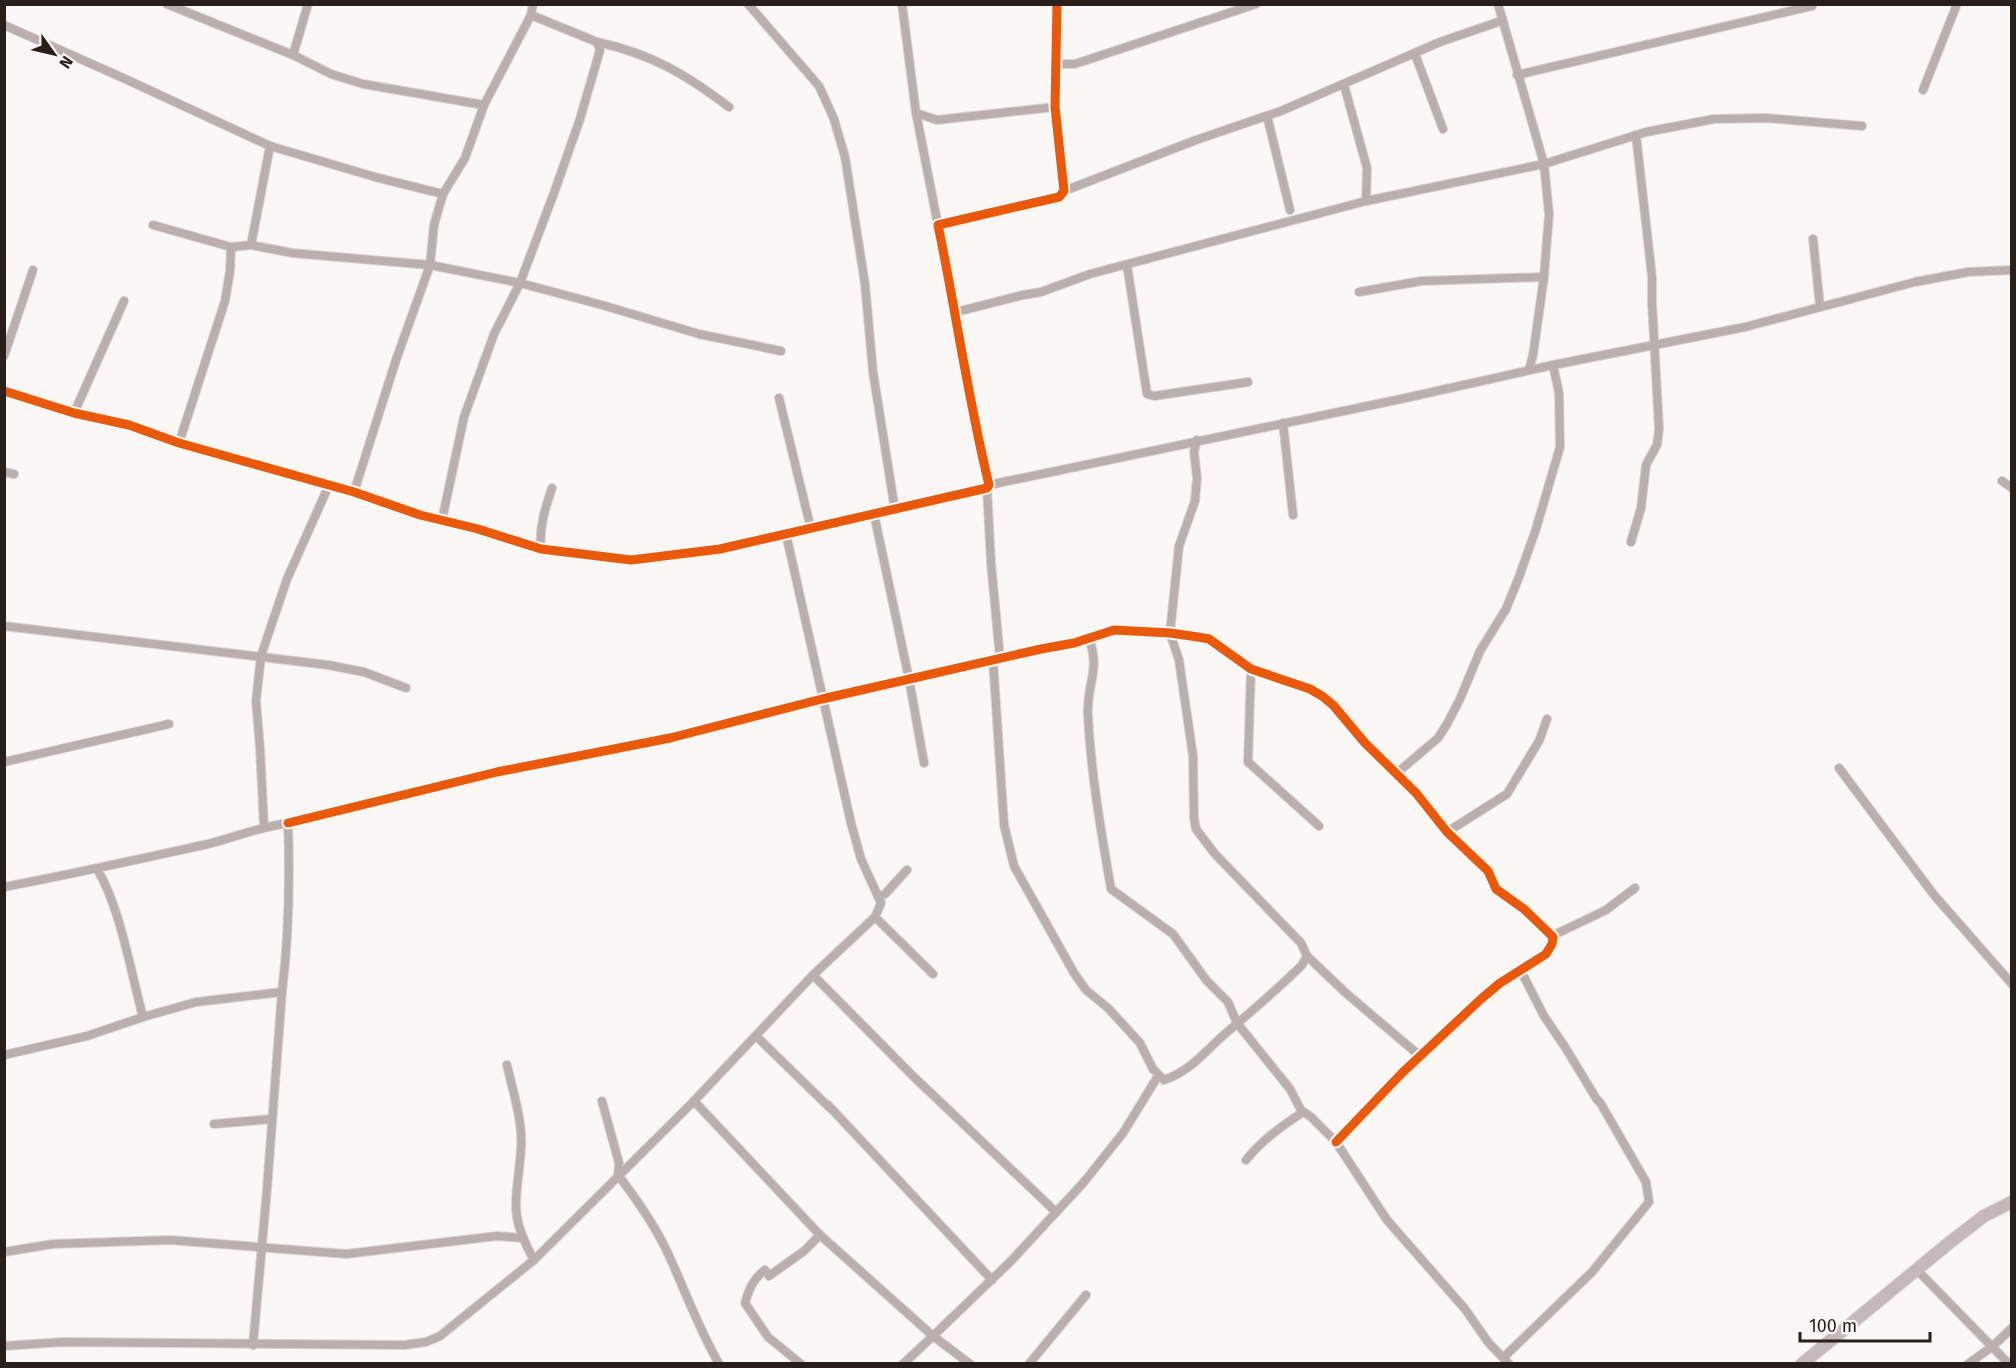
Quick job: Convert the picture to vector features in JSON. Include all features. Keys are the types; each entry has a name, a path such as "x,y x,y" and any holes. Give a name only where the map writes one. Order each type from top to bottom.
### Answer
{"street":[{"path":"167,4 293,55 330,74 363,84 484,105"},
{"path":"293,55 308,4"},
{"path":"354,492 396,360 430,265 435,225 444,194 465,158 484,105 531,15 533,4"},
{"path":"748,4 819,86 834,118 845,157 865,284 873,372 895,510"},
{"path":"902,4 916,113 988,486 1004,825 1014,866 1074,973 1086,990 1108,1008 1140,1043 1158,1076 1164,1080 1191,1067 1302,965 1307,956"},
{"path":"1057,4 1055,107 1064,191"},
{"path":"1056,64 1074,64 1256,4"},
{"path":"1498,4 1544,164 1549,214 1544,277 1533,355 1528,370"},
{"path":"1923,90 1957,4"},
{"path":"1517,75 1812,6"},
{"path":"531,15 597,42 644,55 686,75 729,107"},
{"path":"938,225 1059,196 1064,191 1196,140 1267,116 1415,54 1502,21"},
{"path":"4,25 121,76 270,146 375,177 444,194"},
{"path":"442,520 464,417 494,334 520,284 580,119 600,50 597,42"},
{"path":"1415,54 1443,129"},
{"path":"1344,85 1367,168 1366,201"},
{"path":"916,113 937,120 1055,107"},
{"path":"1267,116 1290,210"},
{"path":"956,312 1041,292 1090,274 1366,201 1544,164 1636,135 1714,118 1775,118 1862,126"},
{"path":"1631,542 1641,508 1646,465 1657,445 1659,429 1652,277 1636,135"},
{"path":"251,245 270,146"},
{"path":"153,225 231,247 251,245 292,253 430,265 520,284 602,305 699,334 781,351"},
{"path":"1813,239 1820,306"},
{"path":"179,444 225,301 231,247"},
{"path":"1127,265 1141,364 1148,394 1154,396 1248,382"},
{"path":"4,356 33,270"},
{"path":"4,391 75,413 129,425 179,444 270,467 420,515 478,529 541,549 631,560 720,549 1197,440 1745,327 1926,280 1968,272 2012,270"},
{"path":"1359,291 1421,281 1544,277"},
{"path":"75,413 124,301"},
{"path":"1397,773 1438,738 1447,724 1480,651 1506,609 1519,577 1560,447 1559,393 1553,365"},
{"path":"779,398 811,529"},
{"path":"1283,423 1293,515"},
{"path":"1197,440 1194,452 1197,478 1195,501 1179,546 1170,633 1179,660 1190,737 1196,829 1215,854 1301,943 1307,956 1347,994 1420,1056"},
{"path":"2002,481 2012,488"},
{"path":"264,827 256,702 261,656 287,579 329,486"},
{"path":"541,549 543,513 552,488"},
{"path":"874,514 909,679 924,763"},
{"path":"4,1346 63,1342 404,1345 426,1342 440,1336 534,1260 694,1101 813,975 875,917 881,903 861,859 822,699 786,534"},
{"path":"4,626 261,656 363,672 406,688"},
{"path":"4,887 97,869 210,843 264,827 497,772 670,738 822,699 1089,638 1114,630 1170,633 1209,639 1251,669 1310,689 1322,696 1333,705 1365,743 1416,793 1446,832 1488,871 1496,889 1524,909 1553,937"},
{"path":"1089,638 1095,662 1087,711 1093,785 1111,889 1173,934 1207,981 1228,1002 1237,1023 1290,1089 1303,1112 1336,1142 1387,1220 1465,1309 1488,1342 1507,1360 1592,1272 1649,1202 1646,1182 1601,1104 1544,1016 1521,971"},
{"path":"1251,669 1248,762 1319,826"},
{"path":"1446,832 1507,794 1539,741 1547,719"},
{"path":"4,762 169,724"},
{"path":"1839,768 1934,895 2012,984"},
{"path":"253,1345 287,953 290,887 288,823"},
{"path":"97,869 105,882 121,932 143,1017"},
{"path":"879,897 885,894 907,870"},
{"path":"1336,1142 1402,1073 1500,983 1546,954 1552,944 1552,936 1606,910 1635,888"},
{"path":"875,917 933,974"},
{"path":"813,975 914,1077 1056,1212"},
{"path":"813,975 904,1075"},
{"path":"4,1054 87,1036 196,1002 282,992"},
{"path":"756,1036 878,1155"},
{"path":"507,1065 519,1120 521,1147 514,1203 516,1223 534,1260"},
{"path":"903,1364 992,1280 1084,1182 1123,1133 1158,1076"},
{"path":"602,1101 619,1163 618,1175 640,1204 669,1256 689,1305 718,1364"},
{"path":"694,1101 820,1235 933,1336 970,1364"},
{"path":"828,1105 992,1280"},
{"path":"1246,1160 1256,1147 1303,1112"},
{"path":"214,1124 272,1119"},
{"path":"1802,1364 1984,1216 2012,1202"},
{"path":"801,1364 768,1337 745,1303 749,1288 758,1276 804,1251 820,1235"},
{"path":"4,1252 53,1244 170,1240 346,1254 497,1236 522,1238"},
{"path":"1917,1270 2009,1364"},
{"path":"1029,1364 1086,1295"},
{"path":"1968,1364 1993,1346 2012,1328"}],"cycle path":[{"path":"4,391 74,413 129,425 179,443 354,492 420,515 478,529 541,549 631,560 720,549 987,488 989,485 938,225 1059,197 1064,191 1055,107 1057,4"},
{"path":"288,823 497,772 670,738 822,699 1074,643 1114,630 1170,633 1209,639 1251,669 1310,689 1333,705 1365,743 1416,793 1447,832 1488,871 1496,889 1524,909 1553,937 1546,954 1500,983 1481,999 1402,1073 1336,1142"}]}
